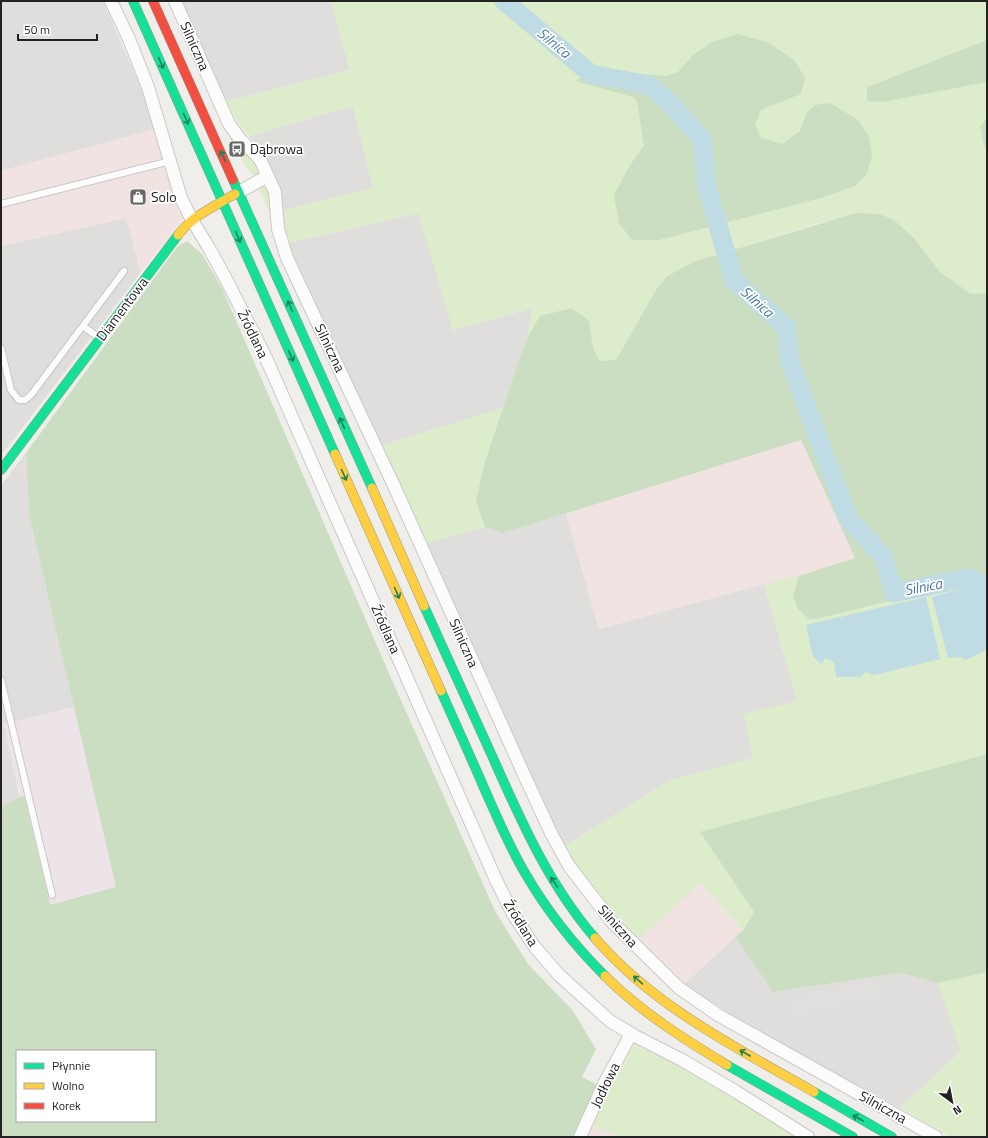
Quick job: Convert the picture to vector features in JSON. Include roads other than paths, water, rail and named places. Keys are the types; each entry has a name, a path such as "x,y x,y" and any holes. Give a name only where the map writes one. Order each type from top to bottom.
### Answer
{"main road":[{"path":"133,1 478,774 518,860 544,902 567,933 603,974 648,1014 696,1046 853,1137"},
{"path":"153,1 516,810 538,855 565,899 603,947 634,977 664,1002 722,1040 892,1137"},
{"name":"Diamentowa","path":"1,470 183,228 192,220 239,192"}],"street":[{"name":"Źródlana","path":"111,1 129,39 148,87 182,198 192,220 219,267 266,358 496,880 513,914 534,946 559,975 610,1021 735,1091 808,1137"},
{"name":"Silniczna","path":"175,1 229,124 240,139 260,159 268,176 275,192 278,229 287,258 395,488 551,833 569,866 613,923 679,988 718,1015 936,1137"},
{"name":"Diamentowa","path":"239,192 268,176"},
{"name":"Jodłowa","path":"580,1137 605,1082 632,1034"}],"lane":[{"path":"1,204 170,160"},
{"path":"1,348 11,390 19,400 25,400 31,395 124,271"},
{"path":"83,326 100,338"},
{"path":"1,680 52,896"}],"water":[{"path":"973,586 987,595 987,650 965,660 961,657 948,658 932,597"},
{"path":"926,597 940,659 874,675 866,672 860,677 836,677 834,662 825,658 822,664 813,657 806,625"}],"waterway":[{"name":"Silnica","path":"504,1 591,74 649,85 674,107 703,141 706,184 734,281 786,327 790,362 849,520 883,556 894,593 968,578 987,586"}],"place":[{"name":"Dąbrowa","path":"237,149"},
{"name":"Solo","path":"138,197"}]}
